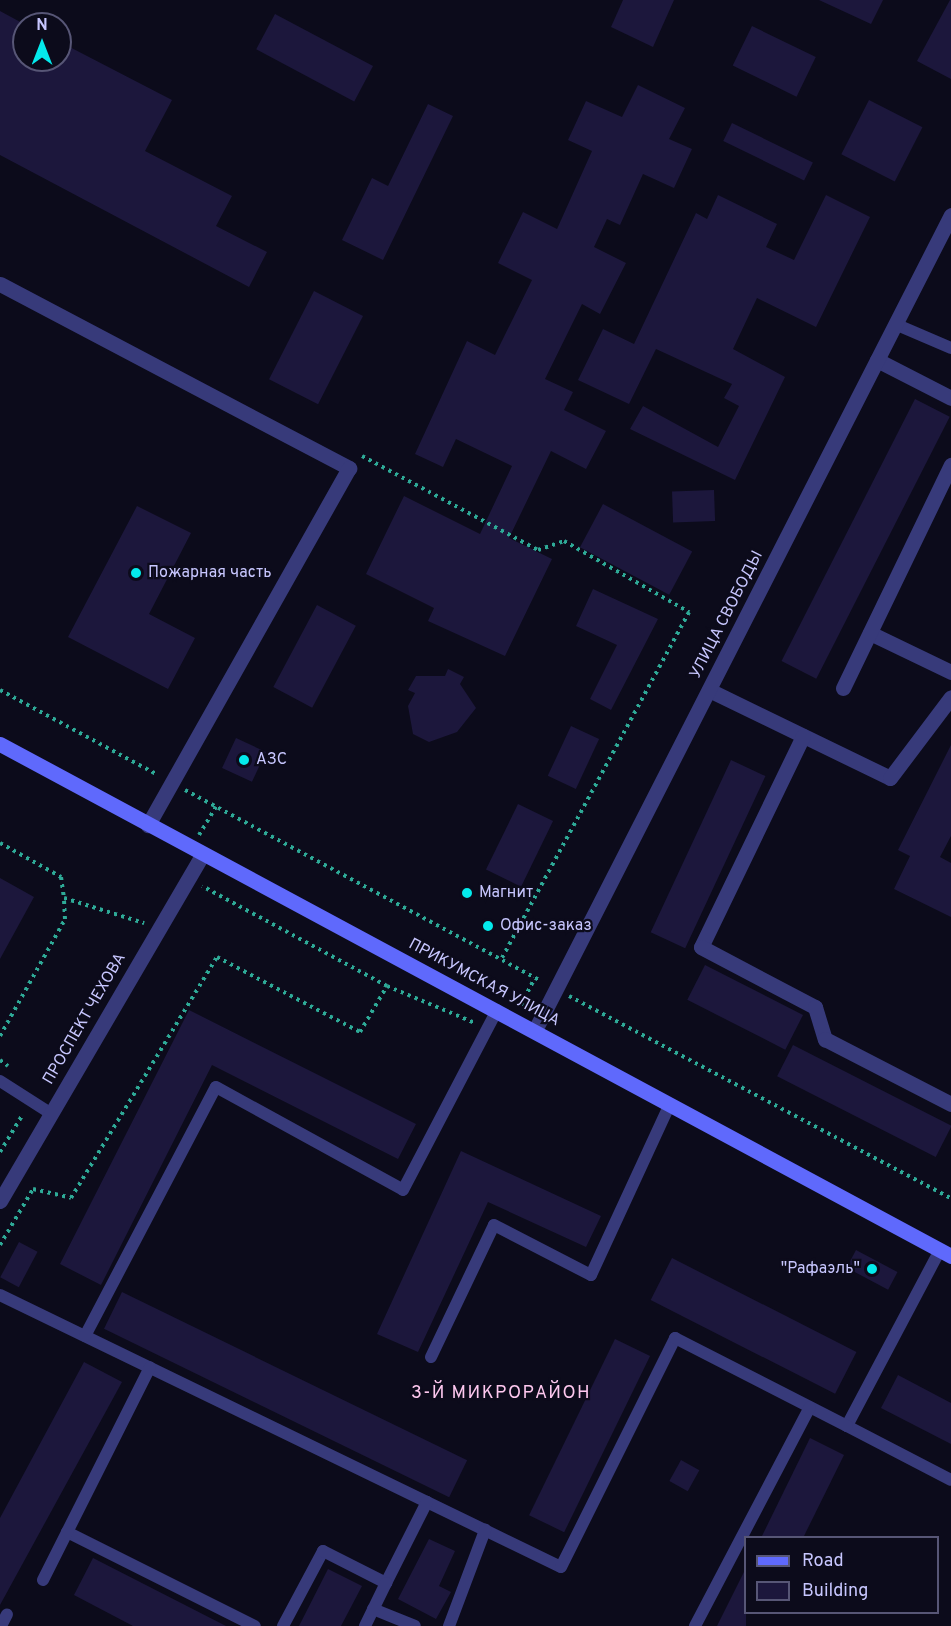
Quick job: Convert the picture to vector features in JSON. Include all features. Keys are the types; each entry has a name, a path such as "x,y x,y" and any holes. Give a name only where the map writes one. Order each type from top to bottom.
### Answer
{"main road":[{"name":"ПРИКУМСКАЯ УЛИЦА","path":"0,744 196,852 535,1030 946,1253"}],"street":[{"name":"УЛИЦА СВОБОДЫ","path":"535,1030 951,215"},
{"path":"0,284 349,468 148,825"},
{"path":"877,360 951,398"},
{"path":"843,688 951,465"},
{"path":"870,633 951,672"},
{"path":"709,690 890,778 951,697"},
{"path":"803,735 701,947 815,1006 825,1039 951,1104"},
{"name":"ПРОСПЕКТ ЧЕХОВА","path":"0,1201 188,878 196,852"}],"lane":[{"path":"896,324 951,348"},
{"path":"85,1336 216,1087 404,1190 497,1010"},
{"path":"0,1081 51,1113"},
{"path":"430,1357 494,1225 591,1275 670,1104"},
{"path":"847,1426 946,1253"},
{"path":"0,1294 561,1567 675,1338 951,1480"},
{"path":"43,1580 150,1367"},
{"path":"695,1626 810,1407"},
{"path":"365,1626 426,1502"},
{"path":"449,1626 484,1530"},
{"path":"67,1532 255,1626"},
{"path":"283,1626 323,1551 386,1583"},
{"path":"373,1609 415,1626"},
{"path":"1,1626 7,1614"}],"path":[{"path":"353,451 538,550 564,541 689,612 501,960"},
{"path":"0,690 501,960 951,1198"},
{"path":"196,852 216,807"},
{"path":"0,843 61,877 65,919 0,1035"},
{"path":"0,1245 33,1188 71,1198 217,957 360,1032 387,986 188,878"},
{"path":"64,898 147,924 153,914"}],"building":[{"path":"623,0 674,0 653,47 611,27"},
{"path":"819,0 883,0 871,24"},
{"path":"951,0 951,79 917,61"},
{"path":"0,11 12,18 12,72 72,72 72,48 172,100 145,151 232,196 216,226 267,252 249,287 0,155"},
{"path":"275,14 373,66 354,101 256,49"},
{"path":"752,26 816,57 797,97 733,66"},
{"path":"638,85 685,108 669,139 692,149 674,188 643,174 620,225 607,219 594,247 626,263 600,314 582,304 545,379 573,392 564,410 606,431 586,469 551,451 509,538 552,559 505,656 428,621 434,608 366,574 404,496 480,534 512,466 456,439 443,467 415,454 467,341 495,355 532,280 498,263 523,212 557,229 592,151 568,140 586,101 622,117"},
{"path":"869,100 922,127 895,182 841,154"},
{"path":"428,104 453,116 383,260 342,240 372,178 388,186"},
{"path":"732,123 813,162 804,180 723,141"},
{"path":"718,195 777,224 766,247 794,260 826,195 870,217 816,327 757,298 733,349 785,377 735,480 630,429 643,406 718,447 739,406 724,398 732,384 656,349 629,404 578,380 603,329 634,344 696,213 707,219"},
{"path":"314,291 363,316 318,404 269,379"},
{"path":"915,399 950,417 816,679 782,661"},
{"path":"714,490 715,521 673,522 672,491"},
{"path":"603,504 692,551 669,595 580,547"},
{"name":"Пожарная часть","path":"137,506 191,533 149,614 195,638 168,689 68,637"},
{"path":"593,589 658,619 611,710 590,699 617,645 576,626"},
{"path":"317,605 356,626 312,708 273,687"},
{"path":"448,669 464,677 460,684 476,708 457,732 429,742 413,734 408,706 415,693 408,690 416,676 445,676"},
{"path":"571,726 599,739 576,789 548,776"},
{"name":"АЗС","path":"236,738 266,752 252,782 222,768"},
{"path":"951,745 951,836 940,857 951,863 951,917 894,889 910,856 898,850"},
{"path":"731,760 765,776 685,948 651,932"},
{"path":"518,804 553,821 521,887 486,870"},
{"path":"0,878 34,897 0,959"},
{"path":"705,965 803,1015 785,1050 687,1000"},
{"path":"189,1010 416,1124 398,1159 212,1065 101,1285 60,1264"},
{"path":"793,1045 951,1126 936,1157 777,1076"},
{"path":"461,1151 601,1216 586,1247 488,1202 418,1352 377,1334"},
{"path":"19,1242 38,1252 19,1287 0,1277"},
{"name":"\"Рафаэль\"","path":"856,1250 897,1272 888,1290 847,1268"},
{"path":"672,1258 856,1352 835,1394 651,1300"},
{"path":"122,1292 467,1460 449,1497 104,1329"},
{"path":"615,1339 650,1356 564,1532 529,1515"},
{"path":"84,1362 122,1382 0,1605 0,1518"},
{"path":"898,1375 951,1403 951,1444 881,1408"},
{"path":"810,1438 844,1455 804,1536 762,1536"},
{"path":"681,1460 699,1470 688,1491 669,1481"},
{"path":"429,1539 455,1551 439,1586 451,1592 436,1619 398,1599"},
{"path":"93,1558 226,1626 133,1626 74,1595"},
{"path":"328,1569 362,1586 341,1626 299,1626"},
{"path":"744,1572 746,1626 717,1626"}],"place":[{"name":"Пожарная часть","path":"136,573"},
{"name":"АЗС","path":"244,760"},
{"name":"Магнит","path":"467,893"},
{"name":"Офис-заказ","path":"488,926"},
{"name":"\"Рафаэль\"","path":"872,1269"}],"district":[{"name":"3-Й МИКРОРАЙОН","path":"501,1394"}]}
